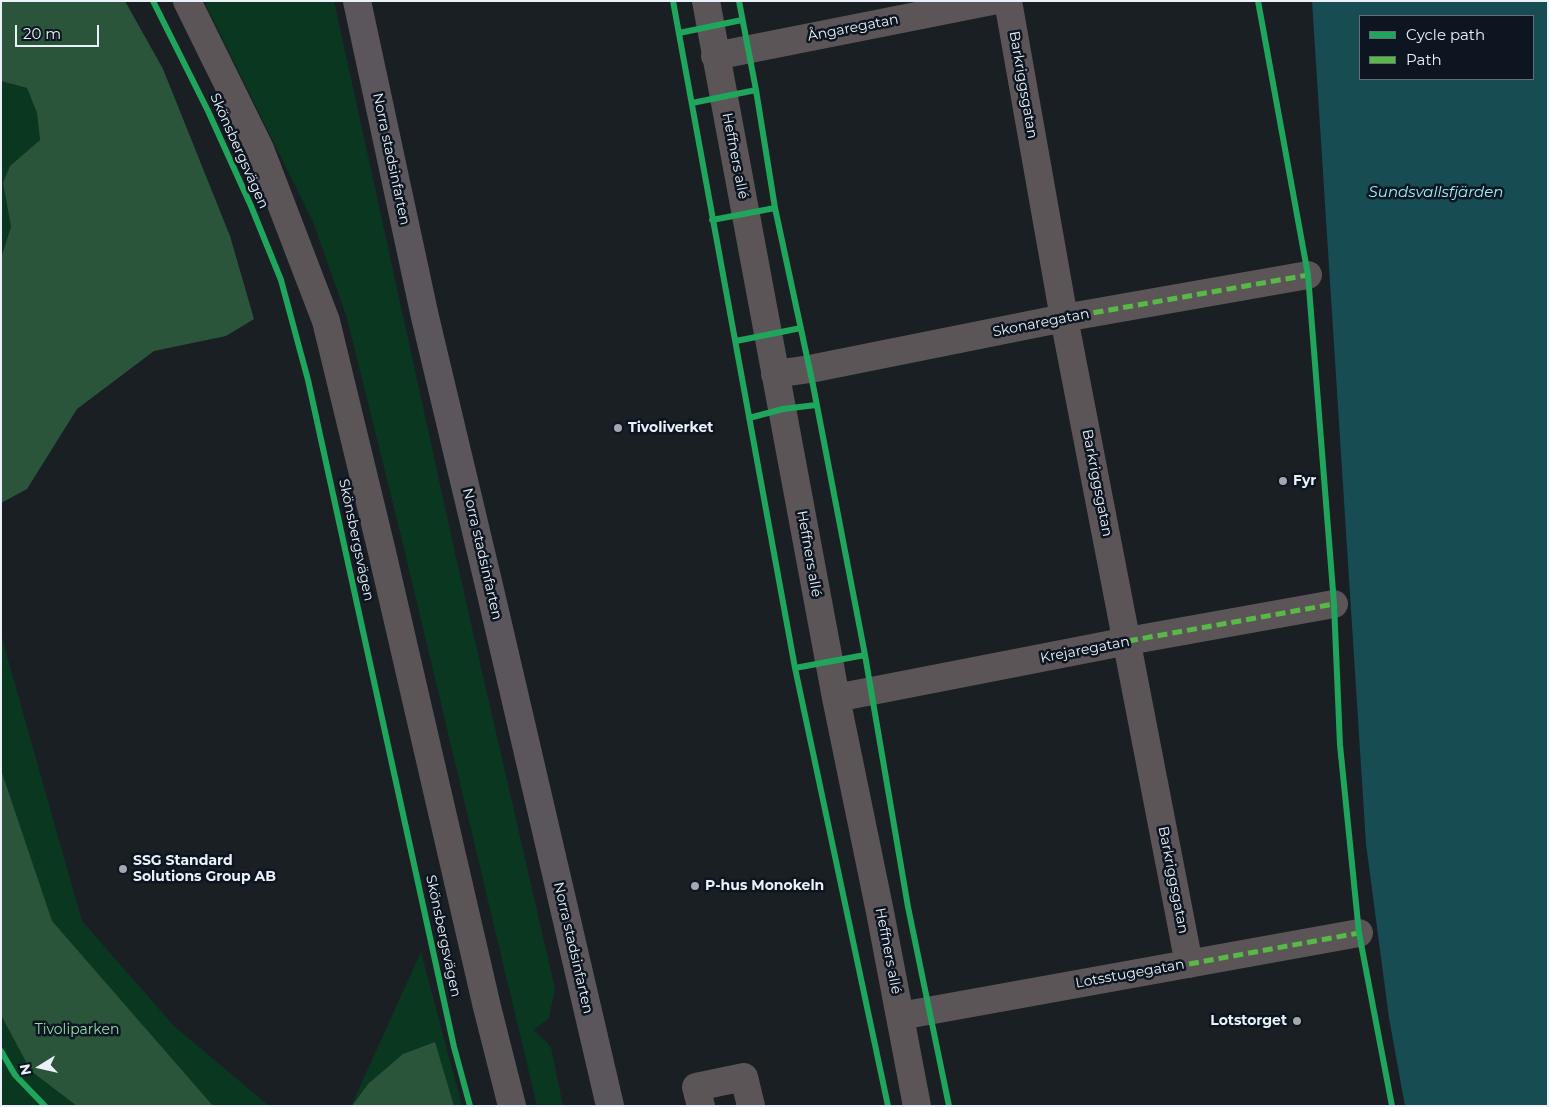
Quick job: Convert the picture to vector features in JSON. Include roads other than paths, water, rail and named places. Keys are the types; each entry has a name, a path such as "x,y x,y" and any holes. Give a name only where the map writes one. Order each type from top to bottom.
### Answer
{"main road":[{"name":"Norra stadsinfarten","path":"342,1 591,1106"},
{"name":"Norra stadsinfarten","path":"357,1 425,317 610,1106"}],"street":[{"name":"Skönsbergsvägen","path":"187,1 260,149 326,321 382,552 487,1007 512,1106"},
{"name":"Heffners allé","path":"706,1 836,698 918,1106"},
{"name":"Ångaregatan","path":"715,56 992,1"},
{"name":"Barkriggsgatan","path":"1008,1 1064,318 1189,964"},
{"name":"Skonaregatan","path":"775,374 810,369 1064,318 1308,275"},
{"name":"Krejaregatan","path":"836,698 1128,641 1334,604"},
{"name":"Lotsstugegatan","path":"900,1016 1359,933"},
{"path":"701,1106 696,1087 744,1077 751,1106"}],"water":[{"name":"Sundsvallsfjärden","path":"1312,1 1548,1 1548,1106 1405,1106 1389,1018 1366,844"}],"place":[{"name":"Tivoliverket","path":"618,428"},
{"name":"Fyr","path":"1283,481"},
{"name":"SSG Standard Solutions Group AB","path":"123,869"},
{"name":"P-hus Monokeln","path":"695,886"},
{"name":"Lotstorget","path":"1297,1021"}],"park label":[{"name":"Tivoliparken","path":"77,1030"}]}
